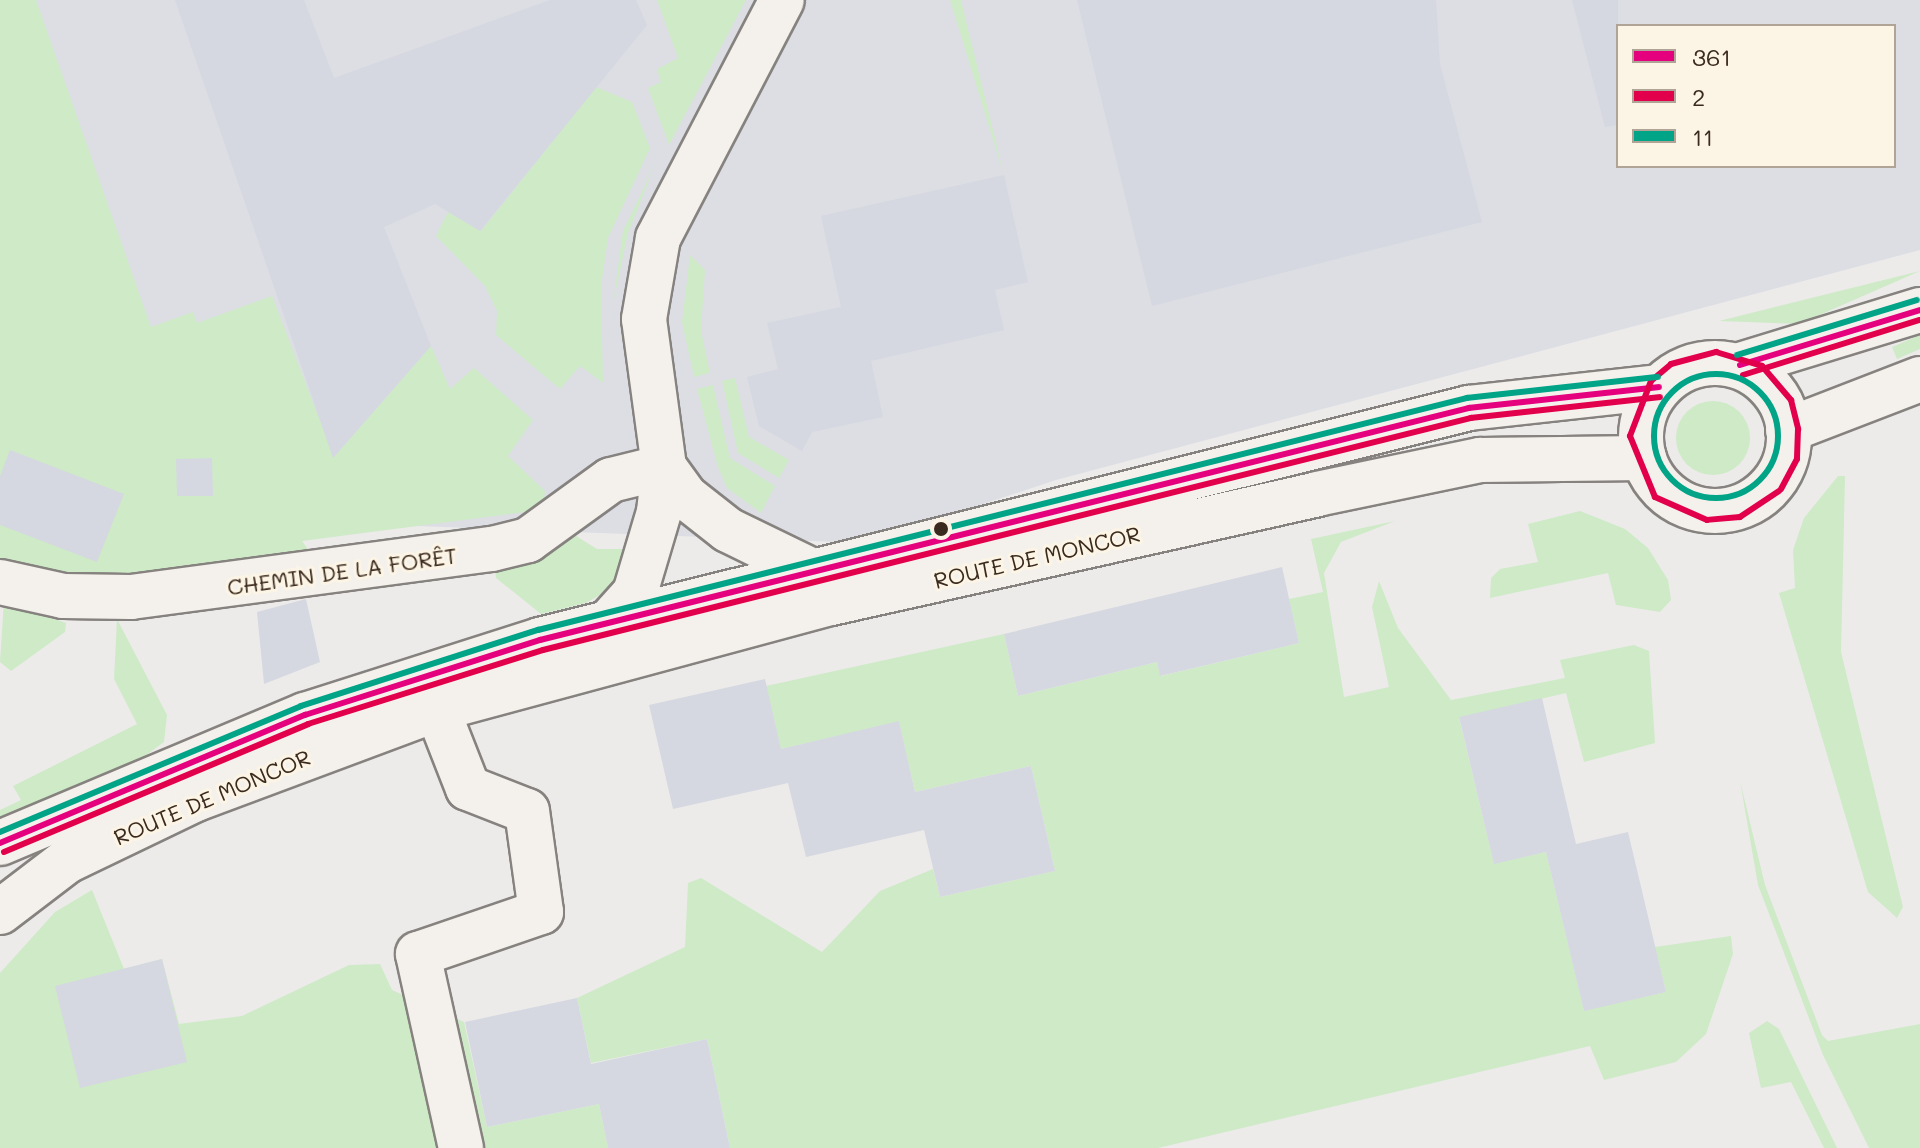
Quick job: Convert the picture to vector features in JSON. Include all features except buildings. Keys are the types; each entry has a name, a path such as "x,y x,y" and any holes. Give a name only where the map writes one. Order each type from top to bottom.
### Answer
{"main road":[{"path":"608,623 635,593 653,542 664,467 644,319 658,238 782,0"},
{"path":"1740,365 1771,388 1788,430 1787,456 1772,484 1750,502 1722,511 1675,500 1644,458 1645,410 1659,387 1695,365 1740,365 1920,310"},
{"path":"1788,430 1920,379"},
{"name":"ROUTE DE MONCOR","path":"0,843 305,715 608,623 810,570 1469,408 1659,387"},
{"name":"ROUTE DE MONCOR","path":"0,912 67,861 196,799 437,709 831,603 1480,460 1644,458"},
{"path":"664,467 686,497 728,530 810,570"},
{"name":"CHEMIN DE LA FORÊT","path":"0,582 63,596 131,597 492,549 528,540 611,480 664,467"},
{"path":"437,709 468,788 527,811 541,912 418,954 461,1148"}],"shaded area":[{"path":"0,0 1920,0 1920,250 1056,480 864,543 0,510"}],"green space":[{"path":"0,0 36,0 151,327 193,312 197,323 272,296 334,457 431,346 450,389 474,368 533,420 508,456 545,491 544,501 526,512 302,541 310,552 116,580 0,568"},
{"path":"657,0 746,0 669,145 648,88 661,82 657,69 678,58"},
{"path":"950,0 961,0 1004,175 994,143"},
{"path":"596,87 632,102 650,148 608,238 601,287 603,383 580,366 560,389 496,335 497,311 485,286 436,236 448,212 481,231"},
{"path":"655,165 628,233 613,304 623,231"},
{"path":"690,255 705,270 701,331 710,373 694,377 682,322"},
{"path":"1920,271 1799,324 1719,321"},
{"path":"1920,335 1920,349 1897,359 1892,347"},
{"path":"735,378 749,437 789,460 779,478 738,453 722,381"},
{"path":"713,385 730,458 775,486 761,513 727,488 718,467 697,389"},
{"path":"1720,401 1740,411 1748,424 1748,452 1740,465 1727,473 1706,475 1686,465 1678,452 1676,431 1686,411 1699,403"},
{"path":"1838,476 1845,476 1841,652 1903,907 1897,918 1868,892 1779,593 1795,588 1793,550 1804,518"},
{"path":"1580,511 1625,529 1648,548 1668,580 1671,600 1660,612 1616,605 1608,573 1490,598 1491,578 1500,569 1538,562 1528,524"},
{"path":"1395,521 1341,542 1324,573 1344,697 1389,687 1372,607 1379,581 1398,628 1451,700 1565,678 1560,660 1634,645 1649,651 1655,743 1584,762 1566,693 1459,718 1494,863 1546,852 1584,1010 1666,992 1655,947 1731,936 1733,954 1706,1034 1676,1062 1604,1080 1590,1046 1158,1148 730,1148 707,1039 591,1063 577,998 685,947 688,883 701,878 822,952 880,891 933,869 940,897 1055,871 1031,766 915,792 899,722 781,749 766,686 1004,634 1018,696 1157,662 1161,676 1299,643 1289,599 1323,592 1311,539"},
{"path":"576,536 597,549 633,549 612,588 586,603 541,614 496,578 495,570"},
{"path":"4,601 66,623 65,632 11,671 0,662"},
{"path":"117,619 167,715 164,742 126,770 0,827 0,810 21,800 13,786 137,724 114,679"},
{"path":"1740,781 1765,885 1822,1035 1828,1041 1920,1024 1920,1148 1869,1148 1823,1055 1758,885"},
{"path":"92,890 124,969 162,959 179,1024 242,1016 349,965 380,964 392,990 464,1022 487,1127 599,1104 608,1148 0,1148 0,973 55,912"},
{"path":"1767,1021 1779,1029 1837,1148 1824,1148 1791,1082 1761,1088 1749,1033"}],"transit line":[{"name":"11","path":"1737,355 1917,300"},
{"name":"361","path":"1740,365 1920,310"},
{"name":"2","path":"1743,375 1920,320"},
{"name":"2","path":"1779,491 1740,517 1707,520 1655,497 1630,436 1651,381 1671,364 1716,352 1762,366 1791,400 1798,429 1797,459 1781,489"},
{"name":"11","path":"1716,374 1740,378 1760,392 1774,412 1778,436 1774,460 1760,480 1740,494 1716,498 1692,494 1672,480 1658,460 1654,436 1658,412 1672,392 1692,378 1716,374"},
{"name":"11","path":"0,832 301,706 538,630 1467,398 1658,377"},
{"name":"361","path":"0,843 305,715 540,640 1469,408 1659,387"},
{"name":"2","path":"4,852 308,724 543,650 1471,418 1660,397"}]}
